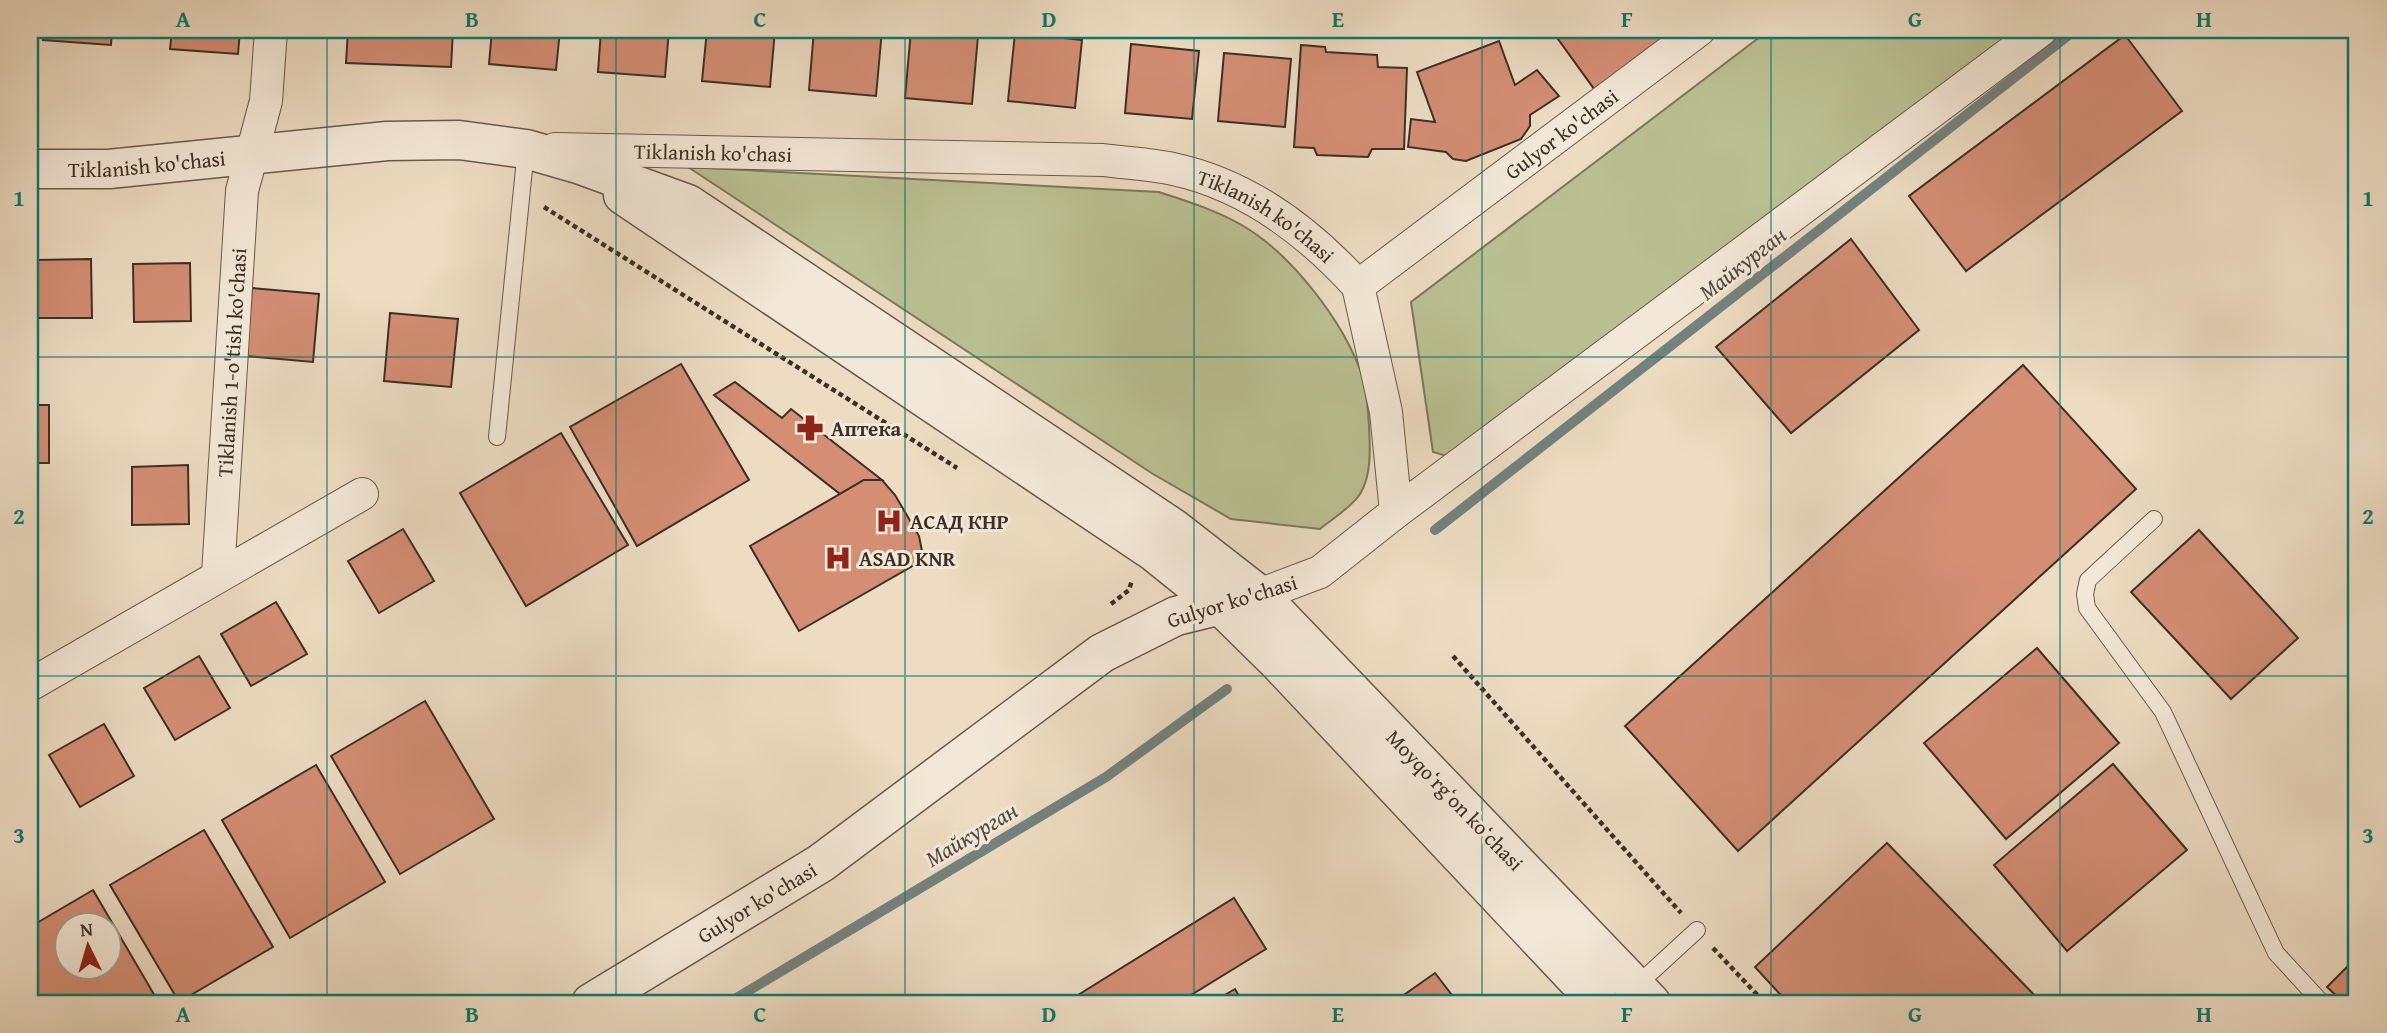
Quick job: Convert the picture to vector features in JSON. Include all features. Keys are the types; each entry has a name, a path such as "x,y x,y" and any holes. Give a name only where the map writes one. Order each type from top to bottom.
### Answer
{"street":[{"name":"Tiklanish 1-o'tish ko'chasi","path":"218,574 242,191 266,100 271,30"},
{"name":"Gulyor ko'chasi","path":"1359,286 1699,30"},
{"name":"Gulyor ko'chasi","path":"592,1003 821,863 1102,653 1175,616 1259,595 1320,572 1396,512 2041,30"},
{"name":"Tiklanish ko'chasi","path":"30,169 108,169 387,141 459,140 526,149 1103,160 1173,169 1208,180 1273,211 1304,232 1359,286"},
{"path":"526,149 578,164"},
{"name":"Moyqoʻrgʻon koʻchasi","path":"578,164 688,204 1173,528 1259,595 1643,995"},
{"name":"Moyqoʻrgʻon koʻchasi","path":"578,164 1154,552 1220,605 1279,663 1599,1003"},
{"path":"1359,286 1386,412 1396,512"},
{"path":"30,685 218,574 362,494"}],"lane":[{"path":"497,437 526,149"},
{"path":"2154,519 2088,580 2085,594 2087,608 2163,712 2276,953 2322,1003"},
{"path":"1643,995 1697,930"}],"path":[{"path":"523,193 968,475"},
{"path":"1110,605 1129,590 1132,579 1121,572"},
{"path":"1453,656 1765,1003"}],"green space":[{"path":"1769,30 2017,30 1457,459 1433,452 1411,302"},
{"path":"688,167 1159,192 1229,218 1258,235 1296,270 1329,312 1355,357 1363,378 1368,414 1369,461 1364,486 1352,504 1320,529 1231,519 1153,474"}],"building":[{"path":"44,30 112,30 111,45 43,40"},
{"path":"172,30 240,30 238,54 170,49"},
{"path":"348,30 453,30 451,67 346,63"},
{"path":"492,30 560,30 556,70 489,64"},
{"path":"601,30 669,30 665,77 598,72"},
{"path":"707,30 775,30 770,87 702,81"},
{"path":"814,30 882,30 876,96 809,90"},
{"path":"911,30 978,36 972,104 905,98"},
{"path":"1672,30 1676,35 1597,93 1553,32"},
{"path":"1015,33 1082,40 1075,108 1008,101"},
{"path":"2125,35 2182,111 1966,271 1909,196"},
{"path":"1499,41 1515,85 1537,70 1559,96 1530,115 1530,126 1521,139 1466,161 1453,159 1446,152 1408,147 1411,119 1435,122 1417,72"},
{"path":"1131,44 1199,51 1192,119 1125,113"},
{"path":"1301,45 1325,47 1326,52 1377,55 1378,67 1407,68 1404,149 1372,149 1368,157 1317,155 1314,148 1294,147"},
{"path":"1224,53 1291,59 1285,127 1218,121"},
{"path":"1851,239 1919,330 1791,433 1716,347"},
{"path":"91,259 92,318 35,318 35,260"},
{"path":"190,263 191,321 134,322 133,264"},
{"path":"252,288 319,294 313,362 246,356"},
{"path":"390,313 458,319 451,387 384,381"},
{"path":"681,364 749,480 637,546 570,427"},
{"path":"2023,365 2136,489 1738,851 1625,726"},
{"path":"735,382 782,418 791,409 882,480 864,480 840,494 714,395"},
{"path":"30,405 49,405 49,463 30,463"},
{"path":"561,433 628,545 526,606 460,493"},
{"path":"188,465 189,524 132,525 132,467"},
{"name":"ASAD KNR","path":"864,480 882,480 895,495 919,536 922,551 916,564 799,631 750,546"},
{"path":"403,529 434,581 379,613 348,561"},
{"path":"2199,530 2298,638 2231,699 2131,592"},
{"path":"276,602 307,654 251,686 221,634"},
{"path":"2037,648 2119,743 2006,839 1924,743"},
{"path":"199,656 230,708 175,740 144,688"},
{"path":"425,701 494,819 400,874 331,756"},
{"path":"104,724 134,776 80,807 49,755"},
{"path":"2113,764 2187,850 2067,951 1994,865"},
{"path":"316,765 385,882 290,938 222,820"},
{"path":"204,830 273,947 179,1002 110,885"},
{"path":"1887,843 2042,1003 1788,1003 1755,967"},
{"path":"93,890 105,911 57,911"},
{"path":"1234,898 1266,949 1178,1003 1072,1003 1070,1000"},
{"path":"52,914 52,981 122,981 122,940 159,1003 33,1003 30,998 30,927"},
{"path":"2357,957 2357,1003 2344,1003 2327,987"},
{"path":"1435,973 1458,1003 1394,1002"},
{"path":"1235,989 1243,1003 1211,1003"}],"waterway":[{"name":"Майкурган","path":"1435,530 2075,30"},
{"name":"Майкурган","path":"728,1003 1106,777 1227,689"}],"place":[{"name":"Аптека","path":"810,428"},
{"name":"АСАД КНР","path":"889,521"},
{"name":"ASAD KNR","path":"838,558"}]}
